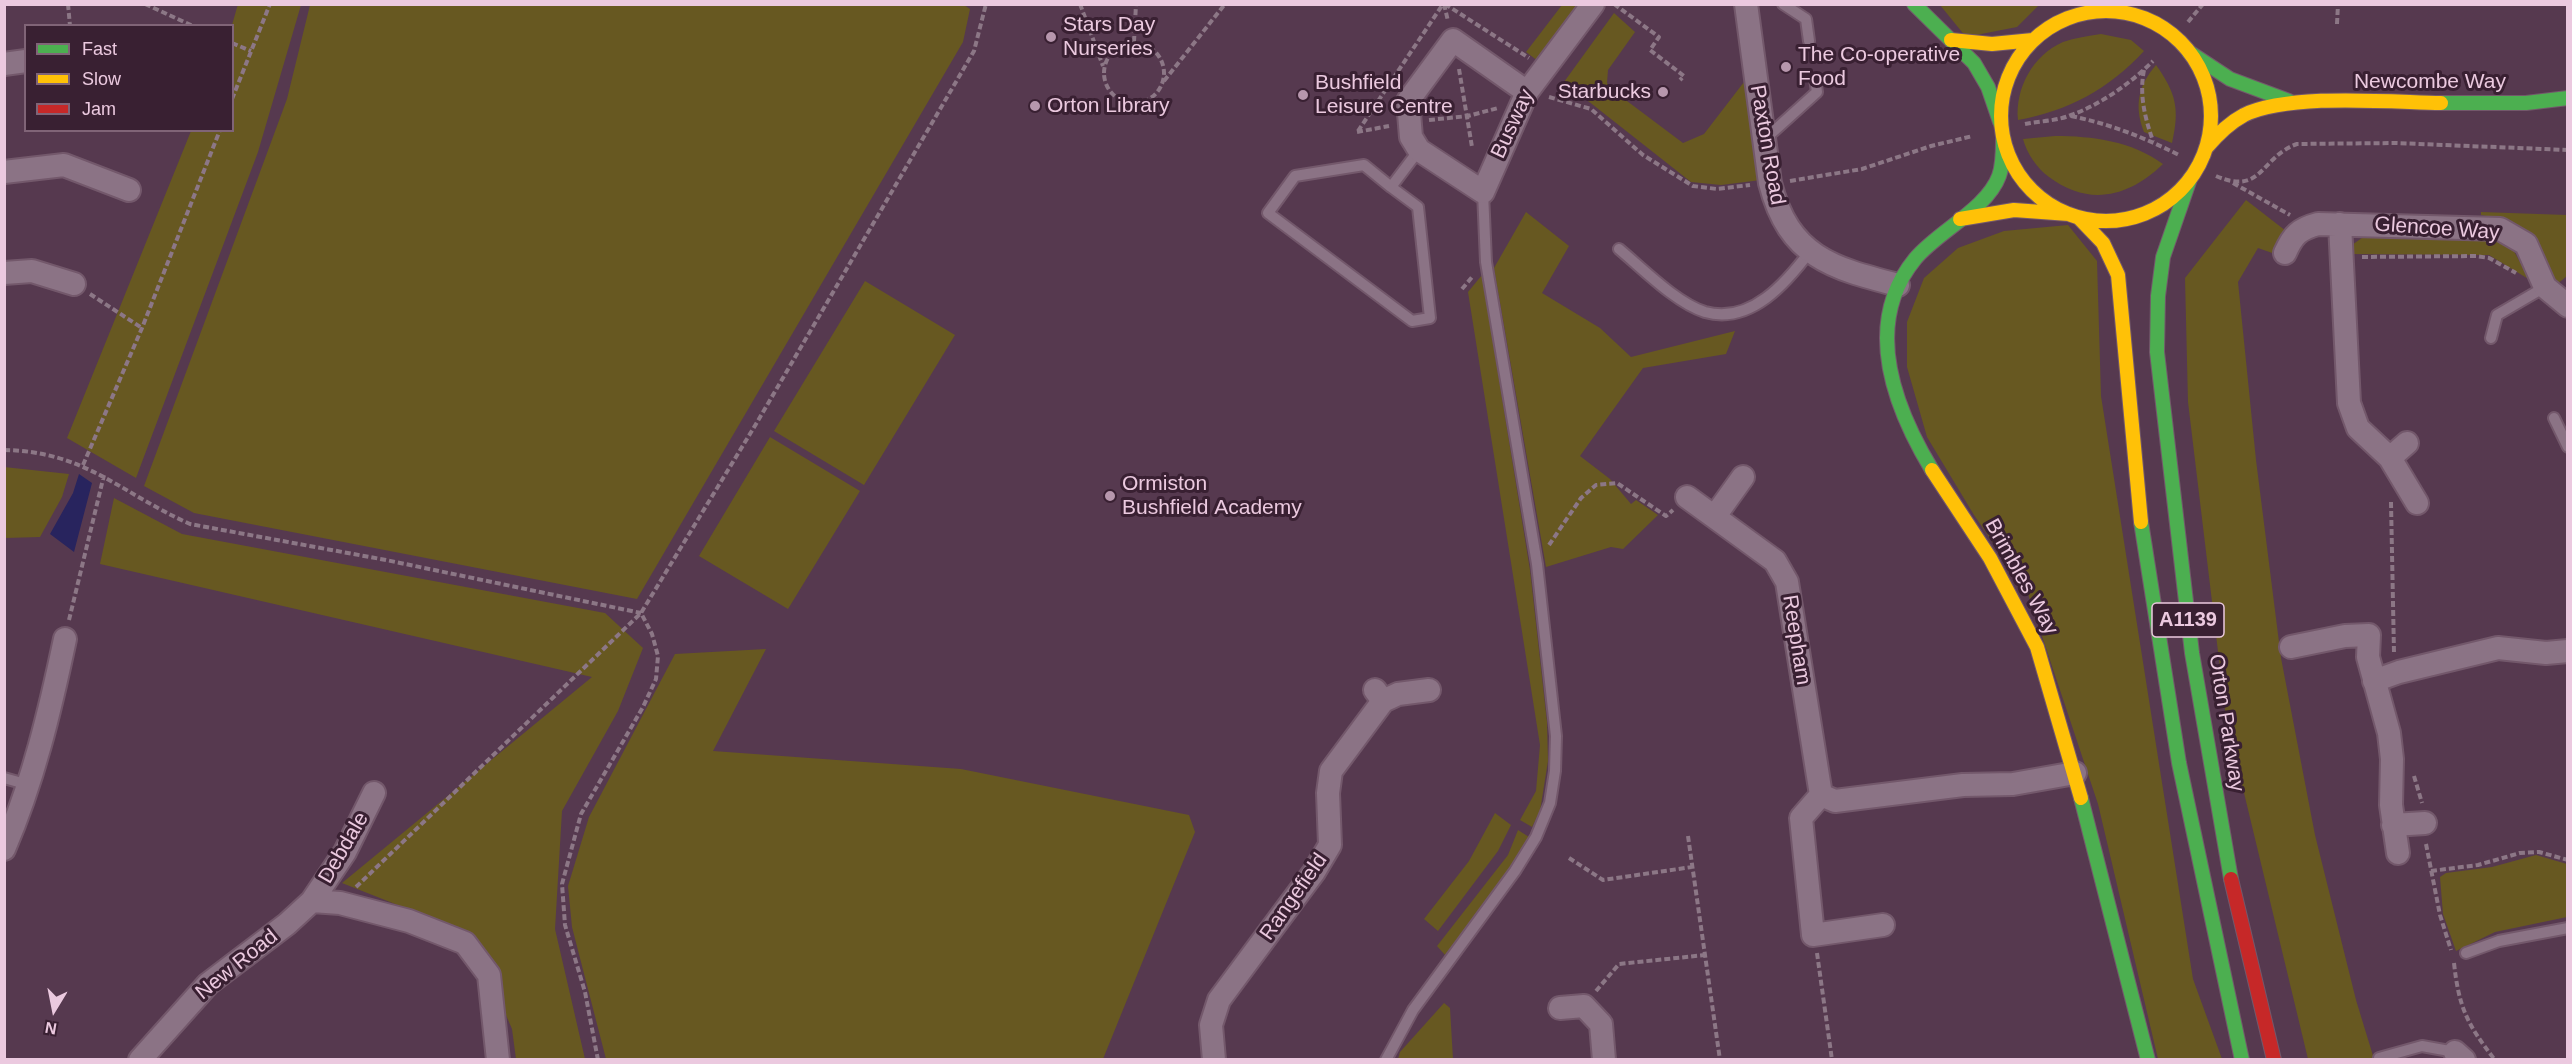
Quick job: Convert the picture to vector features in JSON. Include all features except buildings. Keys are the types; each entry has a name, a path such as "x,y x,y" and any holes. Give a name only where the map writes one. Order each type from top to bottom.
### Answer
{"main road":[{"path":"1914,4 1930,24 1969,57 1983,76 1994,99 2003,140 2020,177 2050,205 2074,216"},
{"path":"2057,22 2067,4"},
{"path":"1960,219 2014,208 2042,209 2104,221 2128,218 2152,210 2173,197 2190,179 2206,148 2211,123 2209,97 2202,73 2189,51 2165,29 2146,4"},
{"path":"2000,122 2003,92 2014,63 2033,40 2057,22 2084,13 2112,11 2140,16 2165,29"},
{"path":"1951,40 1978,45 2006,45 2033,40"},
{"name":"Newcombe Way","path":"2189,51 2230,79 2292,102"},
{"name":"Newcombe Way","path":"2206,148 2234,118 2262,107 2292,102 2526,103 2568,98"},
{"name":"Brimbles Way","path":"2003,140 2003,159 1999,177 1989,193 1916,258 1898,285 1886,331 1887,361 1893,386 1911,433 1941,485 1990,558 2037,647 2075,773 2148,1059"},
{"name":"Orton Parkway","path":"2190,179 2168,233 2160,270 2157,314 2160,382 2182,577 2206,739 2240,922 2274,1059"},
{"name":"A1139","path":"2074,216 2105,243 2113,257 2118,275 2148,580 2172,732 2211,931 2242,1059"}],"street":[{"name":"Busway","path":"1483,192 1535,94 1593,4"},
{"name":"Paxton Road","path":"1746,4 1764,140 1776,208 1789,231 1811,250 1845,271 1898,285"},
{"path":"1483,192 1419,150 1411,137 1408,123 1408,101 1453,40 1535,94"},
{"path":"4,64 24,61"},
{"path":"4,172 64,165 129,190"},
{"name":"Glencoe Way","path":"2303,228 2318,224 2340,224 2500,229 2526,244 2539,290 2568,306"},
{"path":"2340,224 2349,403 2358,428 2390,458 2417,503"},
{"path":"2285,253 2292,236 2303,228"},
{"path":"4,273 32,271 74,284"},
{"path":"2390,458 2407,443"},
{"path":"1715,516 1743,477"},
{"name":"Reepham","path":"1687,497 1774,561 1787,582 1821,795"},
{"path":"2291,647 2344,636 2369,635 2368,657 2389,733 2392,759 2393,825 2398,853"},
{"path":"4,849 29,785 50,711 65,639"},
{"path":"2374,681 2399,672 2498,648 2546,653 2568,651"},
{"name":"Rangefield","path":"1214,1059 1211,1025 1219,999 1314,872 1330,845 1328,793 1331,771 1379,695 1429,690"},
{"path":"1883,925 1813,935 1801,818 1821,795 1835,801 1963,784 2013,784 2075,773"},
{"name":"Debdale","path":"312,901 345,852 374,793"},
{"path":"2393,825 2425,823"},
{"path":"312,901 340,903 409,921 465,943 489,975 498,1059"},
{"name":"New Road","path":"140,1059 208,984 287,924 312,901"},
{"path":"1560,1008 1584,1006 1601,1024 1604,1059"}],"lane":[{"path":"1783,4 1806,19 1809,41"},
{"path":"1764,140 1817,93 1815,79"},
{"path":"1391,187 1419,150"},
{"path":"1364,165 1391,187 1418,207 1430,318 1412,321 1268,213 1295,176 1364,165"},
{"name":"Busway","path":"1386,1059 1413,1010 1515,871 1536,837 1550,803 1555,771 1556,736 1537,564 1486,262 1483,192"},
{"path":"1618,249 1678,297 1705,312 1735,313 1763,301 1791,277 1811,250"},
{"path":"2491,338 2497,315 2539,290"},
{"path":"2554,418 2568,447"},
{"path":"4,778 29,785"},
{"path":"2466,953 2499,940 2568,928"},
{"path":"2379,1058 2422,1046 2460,1055"}],"path":[{"path":"68,4 70,24"},
{"path":"145,4 189,24"},
{"path":"234,94 270,4"},
{"path":"340,903 641,613 756,424 974,51 986,4"},
{"path":"1080,4 1103,67 1107,88 1123,102 1144,102 1159,90 1224,4"},
{"path":"1134,42 1136,4"},
{"path":"1444,4 1468,116 1472,147"},
{"path":"1444,4 1532,60"},
{"path":"1444,4 1357,132 1468,116 1504,106"},
{"path":"1614,4 1659,37 1650,50 1684,76 1680,80"},
{"path":"2188,22 2203,4"},
{"path":"2337,24 2338,4"},
{"path":"1103,67 1114,49 1134,42 1152,48 1159,55 1165,72 1163,82"},
{"path":"234,44 251,51"},
{"path":"2025,124 2070,116 2104,99 2153,61"},
{"path":"2144,70 2142,84 2145,118 2153,142"},
{"path":"1535,94 1591,109 1643,155 1693,186 1717,189 1755,185"},
{"path":"2070,116 2107,123 2180,156"},
{"path":"82,465 142,327 219,132"},
{"path":"1783,182 1862,169 1931,146 1973,136"},
{"path":"2233,183 2249,181 2262,172 2279,153 2297,144 2395,143 2568,150"},
{"path":"2215,175 2287,213 2303,228"},
{"path":"2341,257 2489,258 2539,290"},
{"path":"74,284 142,327"},
{"path":"4,450 27,450 82,465 104,475 163,512 190,524 386,560 641,613"},
{"path":"65,639 104,475"},
{"path":"1537,564 1581,498 1596,485 1617,483 1666,516 1687,497"},
{"path":"2386,491 2391,501 2394,654 2399,672"},
{"path":"598,1059 585,992 565,925 562,884 581,814 643,707 656,679 658,656 652,634 641,613"},
{"path":"2413,772 2425,823 2431,871 2440,915 2453,957 2457,994 2470,1028 2494,1059"},
{"path":"1688,836 1720,1059"},
{"path":"2431,871 2478,865 2520,853 2539,852 2568,860"},
{"path":"1569,858 1603,880 1692,867"},
{"path":"1813,935 1832,1059"},
{"path":"1584,1006 1620,964 1705,955"}],"shaded area":[{"path":"238,4 301,5 258,152 136,478 67,438 191,132 234,132 232,24"},
{"path":"310,5 964,5 970,9 963,42 637,599 194,513 144,486 287,99"},
{"path":"1562,5 1580,5 1538,61 1526,52"},
{"path":"1940,5 2039,5 2017,27 1966,37"},
{"path":"1614,13 1635,32 1608,70 1607,83 1615,92 1683,143 1704,134 1744,82 1761,180 1721,185 1691,182 1564,82"},
{"path":"2101,34 2131,40 2144,51 2117,77 2087,96 2054,111 2018,120 2023,85 2028,74 2043,55 2063,42"},
{"path":"2156,65 2172,93 2176,111 2172,143 2144,132 2139,114 2142,89"},
{"path":"2055,136 2111,141 2138,150 2163,164 2150,175 2123,191 2094,195 2079,192 2049,177 2030,155 2023,139"},
{"path":"2246,200 2286,231 2275,254 2258,248 2238,282 2256,460 2281,658 2315,835 2356,1000 2374,1059 2308,1059 2226,718 2188,402 2185,278"},
{"path":"1526,212 1569,246 1542,293 1600,328 1631,357 1735,331 1726,354 1643,368 1580,456 1610,479 1631,504 1636,500 1658,515 1623,549 1611,547 1546,567 1494,268"},
{"path":"2481,212 2567,215 2567,276 2556,285 2523,231 2508,220 2481,215"},
{"path":"2068,225 2097,261 2101,396 2193,979 2222,1059 2158,1059 2098,804 2028,594 1974,515 1927,437 1907,367 1907,322 1924,278 1958,248 2004,231"},
{"path":"2366,235 2495,238 2511,246 2530,280 2489,255 2350,254 2352,245"},
{"path":"1482,275 1530,570 1547,722 1548,761 1540,811 1532,827 1520,820 1536,791 1540,745 1468,292"},
{"path":"865,281 955,335 864,485 774,431"},
{"path":"770,437 860,491 788,609 699,556"},
{"path":"4,467 69,474 62,497 40,537 5,538"},
{"path":"79,474 92,483 74,552 50,534 73,493"},
{"path":"114,498 182,534 605,613 643,648 618,711 562,811 555,929 585,1059 516,1059 512,1029 471,934 342,883 592,677 100,564"},
{"path":"766,649 713,751 961,769 1189,815 1195,832 1103,1059 606,1059 572,927 568,886 589,817 675,654"},
{"path":"1495,813 1511,825 1498,851 1438,931 1424,919 1469,861"},
{"path":"1518,830 1529,837 1502,881 1445,955 1437,946 1508,855"},
{"path":"2536,855 2567,864 2567,917 2495,932 2456,951 2443,914 2440,877 2446,873 2492,867"},
{"path":"1444,1003 1450,1008 1453,1059 1398,1059 1400,1052"}],"traffic: fast":[{"path":"1914,4 1974,63 1988,87 2000,122"},
{"path":"2189,52 2230,79 2289,101"},
{"path":"2441,103 2526,103 2568,98"},
{"path":"1932,470 1918,446 1896,393 1889,365 1887,338 1890,311 1899,284 1915,259 1924,249 1973,210 1993,188 2001,167 2003,140"},
{"path":"2190,179 2163,257 2158,296 2157,352 2192,653 2231,879"},
{"path":"2141,522 2179,763 2242,1060"},
{"path":"2081,798 2148,1060"}],"traffic: slow":[{"path":"2106,11 2126,13 2146,19 2164,29 2180,42 2193,58 2203,76 2209,96 2211,116 2209,136 2203,156 2193,174 2180,190 2164,203 2146,213 2126,219 2106,221 2086,219 2066,213 2048,203 2032,190 2019,174 2009,156 2003,136 2001,116 2003,96 2009,76 2019,58 2032,42 2048,29 2066,19 2086,13 2106,11"},
{"path":"1951,40 1992,44 2033,40"},
{"path":"2206,148 2233,122 2244,115 2264,108 2313,101 2340,100 2441,103"},
{"path":"1960,219 2014,210 2069,214"},
{"path":"2079,218 2103,243 2118,275 2141,522"},
{"path":"1932,470 1990,558 2037,647 2081,798"}],"traffic: jam":[{"path":"2231,879 2274,1060"}],"place":[{"name":"Stars Day Nurseries","path":"1051,37"},
{"name":"The Co-operative Food","path":"1786,67"},
{"name":"Starbucks","path":"1663,92"},
{"name":"Bushfield Leisure Centre","path":"1303,95"},
{"name":"Orton Library","path":"1035,106"},
{"name":"Ormiston Bushfield Academy","path":"1110,496"}]}
